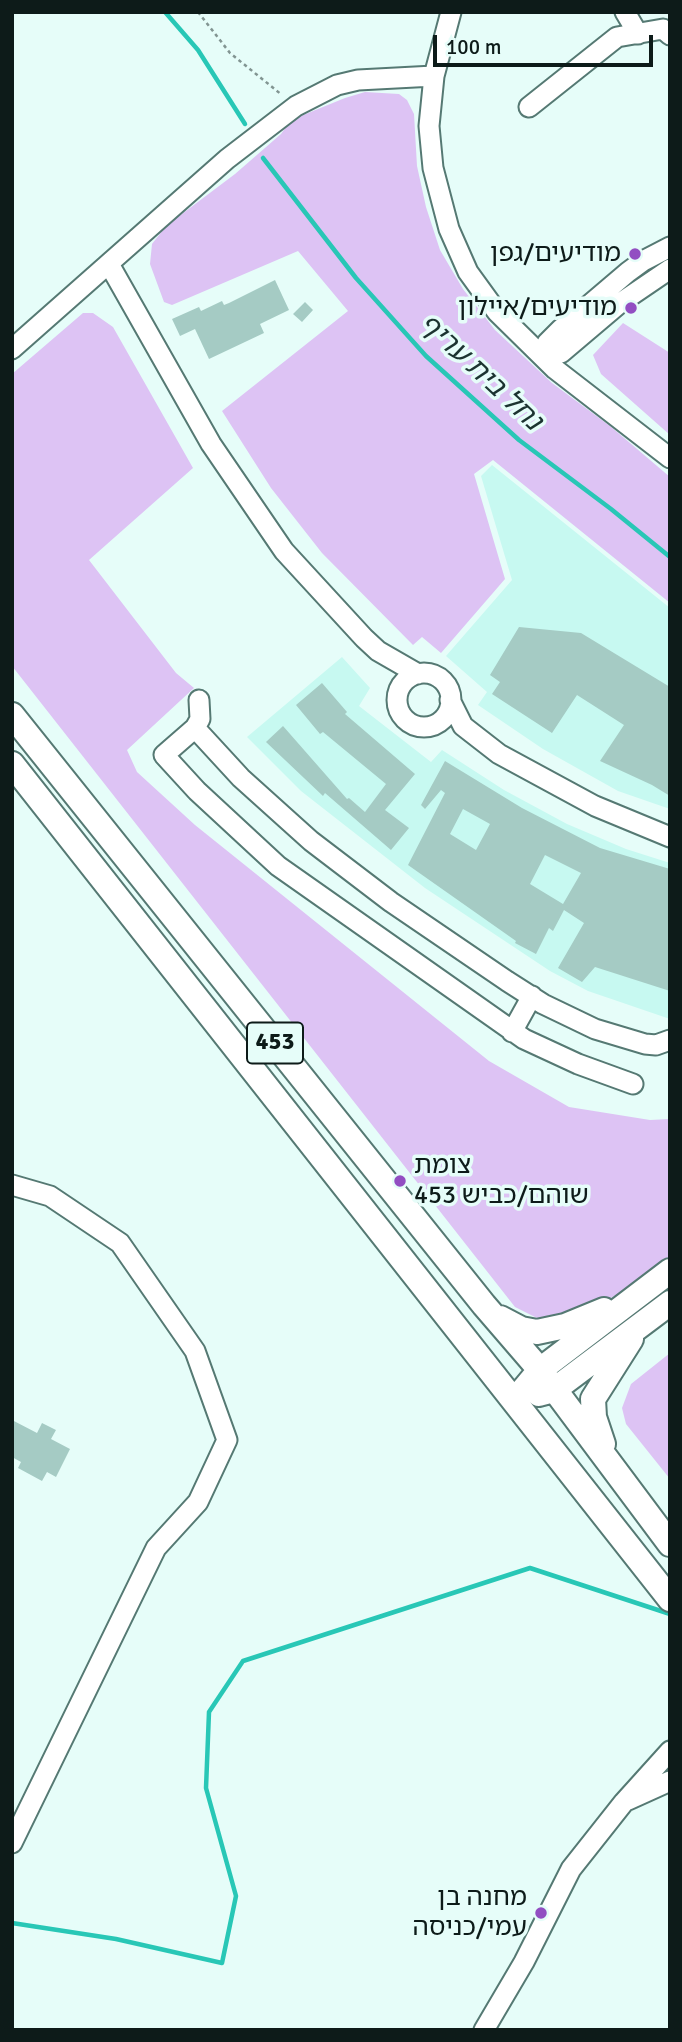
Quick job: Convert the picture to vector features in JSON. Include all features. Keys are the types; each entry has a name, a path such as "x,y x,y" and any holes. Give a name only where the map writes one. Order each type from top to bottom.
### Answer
{"main road":[{"name":"453","path":"12,715 484,1305 540,1370 670,1544"},
{"name":"453","path":"12,764 670,1599"},
{"path":"515,1400 540,1370 670,1271"},
{"path":"484,1305 506,1322 537,1332 565,1326 639,1294"},
{"path":"515,1400 554,1390 670,1303"},
{"path":"614,1471 594,1417 593,1399 640,1324"}],"street":[{"path":"451,12 434,76 430,147 437,187 449,229 468,272 482,293 516,332 544,358 670,458"},
{"path":"625,12 638,34"},
{"path":"529,107 617,37 663,29 670,35"},
{"path":"12,349 227,159 296,106 337,85 358,80 434,76"},
{"path":"544,358 547,343 561,329 628,272 670,247"},
{"path":"109,264 211,444 261,520 326,599 371,645 418,674 432,675 440,679 447,687 450,700 463,726 478,740"},
{"path":"544,358 561,353 620,303 670,269"},
{"path":"371,645 391,677 398,707 404,719 418,727 454,730 478,740 561,790 632,823 670,836"},
{"path":"397,696 405,680 418,674"},
{"path":"199,700 200,719 195,728 164,755 235,828 317,896 512,1032 553,1054 633,1084"},
{"path":"430,726 446,715 450,700"},
{"path":"195,728 241,778 311,841 391,902 532,996 568,1017 628,1041 656,1045 670,1040"},
{"path":"512,1032 532,996"},
{"path":"12,1185 50,1196 120,1243 195,1352 227,1440 198,1502 156,1548 12,1843"},
{"path":"484,2030 524,1962 571,1869 655,1764 670,1751"},
{"path":"624,1802 670,1781"}],"path":[{"path":"198,12 207,27 230,53 296,106"}],"shaded area":[{"path":"365,92 399,94 407,100 414,114 417,166 426,207 440,250 463,289 495,330 552,383 610,426 670,477 670,603 493,460 474,474 505,579 441,653 422,637 413,645 322,553 271,488 222,411 348,311 298,251 172,305 164,302 150,264 152,244 166,226 235,174 281,134 291,120"},
{"path":"83,313 93,313 113,327 193,468 89,560 176,673 194,688 127,750 137,772 195,825 489,1061 569,1107 650,1120 670,1119 670,1261 638,1284 577,1315 541,1320 515,1307 12,666 12,374"},
{"path":"623,323 670,353 670,435 601,374 593,355"},
{"path":"492,465 670,608 670,809 618,791 543,749 478,705 487,692 446,656 512,580 481,476"},
{"path":"342,657 370,688 359,706 431,762 442,750 504,790 567,824 626,849 670,863 670,1019 588,991 550,971 425,888 301,791 247,737"},
{"path":"670,1353 670,1479 626,1424 622,1408 631,1384"}],"building":[{"path":"275,280 289,310 260,324 264,333 209,359 195,329 180,336 172,319 199,307 201,311 222,301 224,305"},
{"path":"305,302 313,310 302,322 293,314"},
{"path":"519,627 581,633 670,687 670,796 600,761 624,725 577,695 552,733 492,694 500,682 490,675"},
{"path":"322,683 347,712 345,714 415,774 385,810 409,828 391,850 325,793 323,796 266,742 283,726 347,799 365,812 386,784 323,732 320,734 296,705"},
{"path":"445,761 522,808 600,848 670,869 670,991 595,967 582,982 558,968 584,923 564,910 553,931 549,928 536,954 515,943 516,941 408,865 445,793 441,790 425,809 421,805","holes":["463,809 490,824 476,850 450,834","545,855 581,873 563,904 530,884"]},
{"path":"12,1420 37,1433 42,1423 56,1430 51,1439 70,1449 56,1477 47,1472 42,1481 18,1468 21,1462 12,1457"}],"waterway":[{"name":"נחל בית עריף","path":"165,12 198,50 245,124"},
{"name":"נחל בית עריף","path":"263,158 356,278 426,356 519,440 670,557"},
{"path":"12,1923 116,1939 222,1963 236,1896 206,1788 209,1712 243,1661 530,1568 670,1614"}],"place":[{"name":"מודיעים/גפן","path":"635,254"},
{"name":"מודיעים/איילון","path":"631,308"},
{"name":"צומת שוהם/כביש 453","path":"400,1181"},
{"name":"מחנה בן עמי/כניסה","path":"541,1913"}]}
